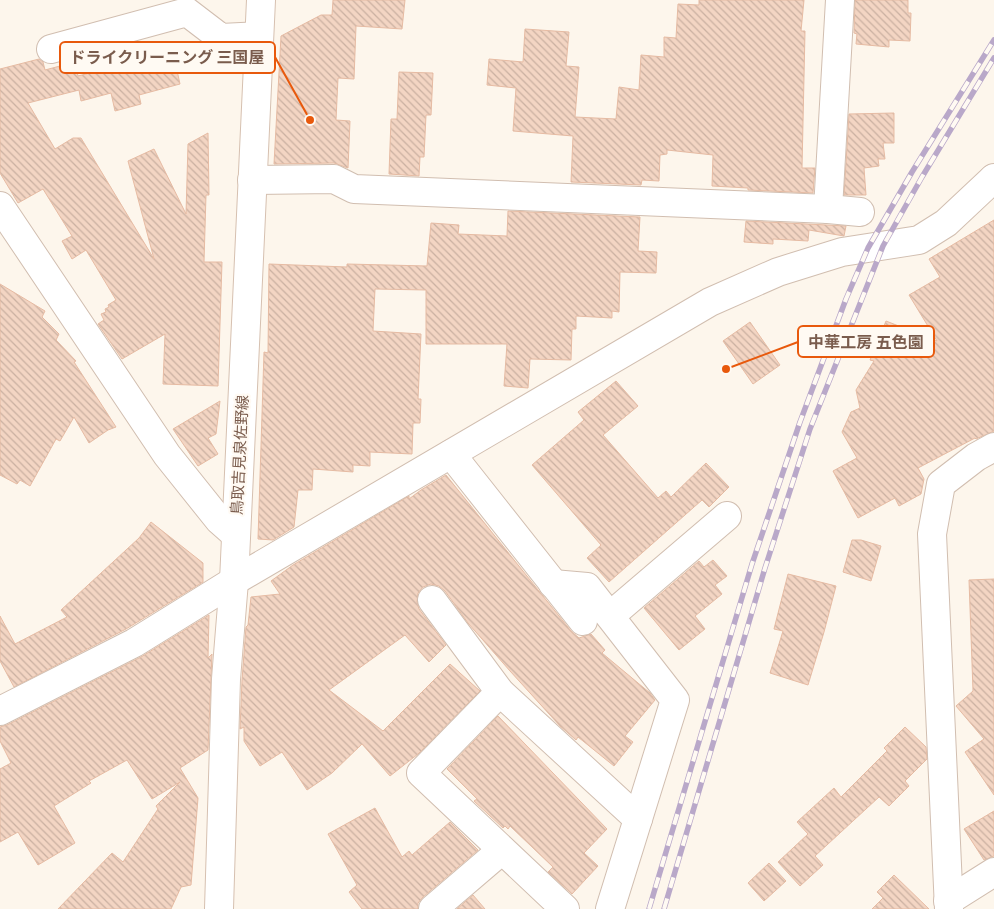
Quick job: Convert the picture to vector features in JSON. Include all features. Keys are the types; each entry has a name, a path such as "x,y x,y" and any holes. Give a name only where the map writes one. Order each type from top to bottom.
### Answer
{"street":[{"name":"鳥取吉見泉佐野線","path":"219,909 226,679 234,581 261,0"},
{"path":"828,209 840,0"},
{"path":"51,49 187,12 221,38 259,36"},
{"path":"252,180 334,179 354,189 828,209 860,212"},
{"path":"0,711 134,642 234,581 710,302 778,272 842,252 919,240 946,222 994,179"},
{"path":"3,218 167,455 218,520 236,535"},
{"path":"948,905 932,534 941,484 976,457 994,447"},
{"path":"451,454 583,621"},
{"path":"610,616 727,516"},
{"path":"553,584 587,587 675,700 610,909"},
{"path":"432,600 500,692 638,819"},
{"path":"500,692 421,773 565,909"},
{"path":"432,909 502,850"},
{"path":"948,905 994,872"}],"building":[{"path":"333,0 405,0 402,29 356,26 354,79 338,78 336,120 350,121 348,168 334,163 274,164 281,36 321,15 332,15"},
{"path":"699,0 804,0 801,31 805,31 802,168 815,168 813,193 748,190 748,188 712,186 713,155 667,150 667,154 660,155 659,181 642,180 641,185 571,182 573,136 513,131 516,88 487,85 489,59 523,62 525,29 569,32 566,66 579,67 575,117 616,119 619,87 639,90 641,55 664,57 664,37 676,38 678,4 699,5"},
{"path":"855,0 908,0 908,13 911,13 910,41 889,40 889,47 856,44 857,34 854,33"},
{"path":"174,57 180,84 139,95 141,104 115,111 111,93 81,101 79,90 28,103 55,149 73,138 81,138 154,259 128,161 154,149 186,214 188,144 208,133 209,195 206,195 204,262 222,262 218,386 163,384 165,334 122,359 98,324 104,320 101,314 106,312 105,309 109,307 108,305 116,300 86,250 72,259 62,241 72,236 43,189 18,203 0,173 0,69 39,59 43,62 45,70 75,62 78,76 121,65 122,68"},
{"path":"399,72 433,73 431,115 426,115 424,157 420,157 419,176 389,174 391,119 397,119"},
{"path":"894,113 894,143 883,143 885,159 878,159 879,166 864,168 866,195 844,195 849,114"},
{"path":"508,211 640,217 638,251 657,252 656,273 620,272 619,312 612,311 612,318 576,316 576,329 572,329 571,360 530,359 528,388 504,386 507,344 426,344 426,290 375,289 373,331 421,334 418,399 421,399 420,423 413,423 412,454 370,452 370,466 353,465 353,472 313,469 312,490 298,490 294,527 273,540 258,539 264,352 268,353 269,264 347,267 347,264 427,266 431,223 459,225 458,234 507,236"},
{"path":"994,220 994,431 975,438 918,468 924,479 921,494 899,506 895,498 858,518 833,471 857,458 842,432 851,412 860,408 856,390 874,361 870,360 886,321 937,341 909,295 940,277 929,259"},
{"path":"746,221 846,226 844,236 809,230 808,241 773,239 773,244 744,242"},
{"path":"0,284 45,311 42,317 59,334 56,340 76,361 74,362 116,427 89,443 74,417 60,441 56,439 30,486 20,480 17,484 0,475"},
{"path":"750,322 780,365 753,384 723,341"},
{"path":"616,381 638,406 603,435 658,498 666,491 671,497 706,463 729,487 709,507 702,500 609,582 587,558 601,545 532,465 584,420 578,412"},
{"path":"220,401 216,434 208,438 218,454 198,466 173,429"},
{"path":"446,475 571,631 579,638 591,634 605,650 602,653 650,693 655,700 625,736 633,742 614,766 578,737 576,740 560,726 510,671 468,623 445,591 439,586 431,584 423,587 418,593 417,602 419,609 446,645 429,662 405,635 329,690 383,731 450,664 480,691 418,754 390,776 362,744 332,773 307,790 282,752 260,766 244,741 244,727 240,729 246,627 248,625 251,597 280,594 271,581 293,565 409,496 409,499"},
{"path":"151,522 203,563 203,582 126,629 14,687 0,661 0,616 15,644 67,617 61,610 139,538"},
{"path":"852,540 861,540 881,546 871,581 843,572"},
{"path":"713,560 727,576 715,585 722,594 695,616 705,629 679,650 644,608 699,561 704,567"},
{"path":"788,574 836,586 808,685 770,673 783,631 774,629"},
{"path":"994,579 994,795 965,752 984,739 956,706 973,691 969,580"},
{"path":"209,615 208,658 212,654 208,750 180,768 198,798 191,885 181,887 171,909 58,909 112,853 123,862 158,809 156,806 180,782 152,799 127,760 89,781 91,783 54,806 75,843 38,865 18,832 0,842 0,769 11,763 0,741 0,727 141,657"},
{"path":"498,716 607,829 584,853 598,866 572,894 548,872 553,867 510,826 508,829 505,826 503,828 474,801 477,799 447,769"},
{"path":"905,727 926,747 927,759 905,781 909,786 889,806 879,797 815,856 823,865 800,886 778,862 808,834 797,822 834,788 841,797 887,751 884,748"},
{"path":"375,808 402,857 409,851 412,855 450,822 478,850 423,897 418,903 418,909 362,909 349,892 357,885 328,834"},
{"path":"994,811 994,856 984,860 964,829"},
{"path":"769,863 786,881 764,901 748,883"},
{"path":"894,875 929,909 872,909 883,898 877,892"},
{"path":"473,895 485,909 457,909"}],"railway":[{"path":"649,909 752,564 800,422 846,299 868,248 912,172 994,40"},
{"path":"664,909 765,568 810,429 883,246 994,58"}],"place":[{"name":"ドライクリーニング 三国屋","path":"310,120"},
{"name":"中華工房 五色園","path":"726,369"}]}
